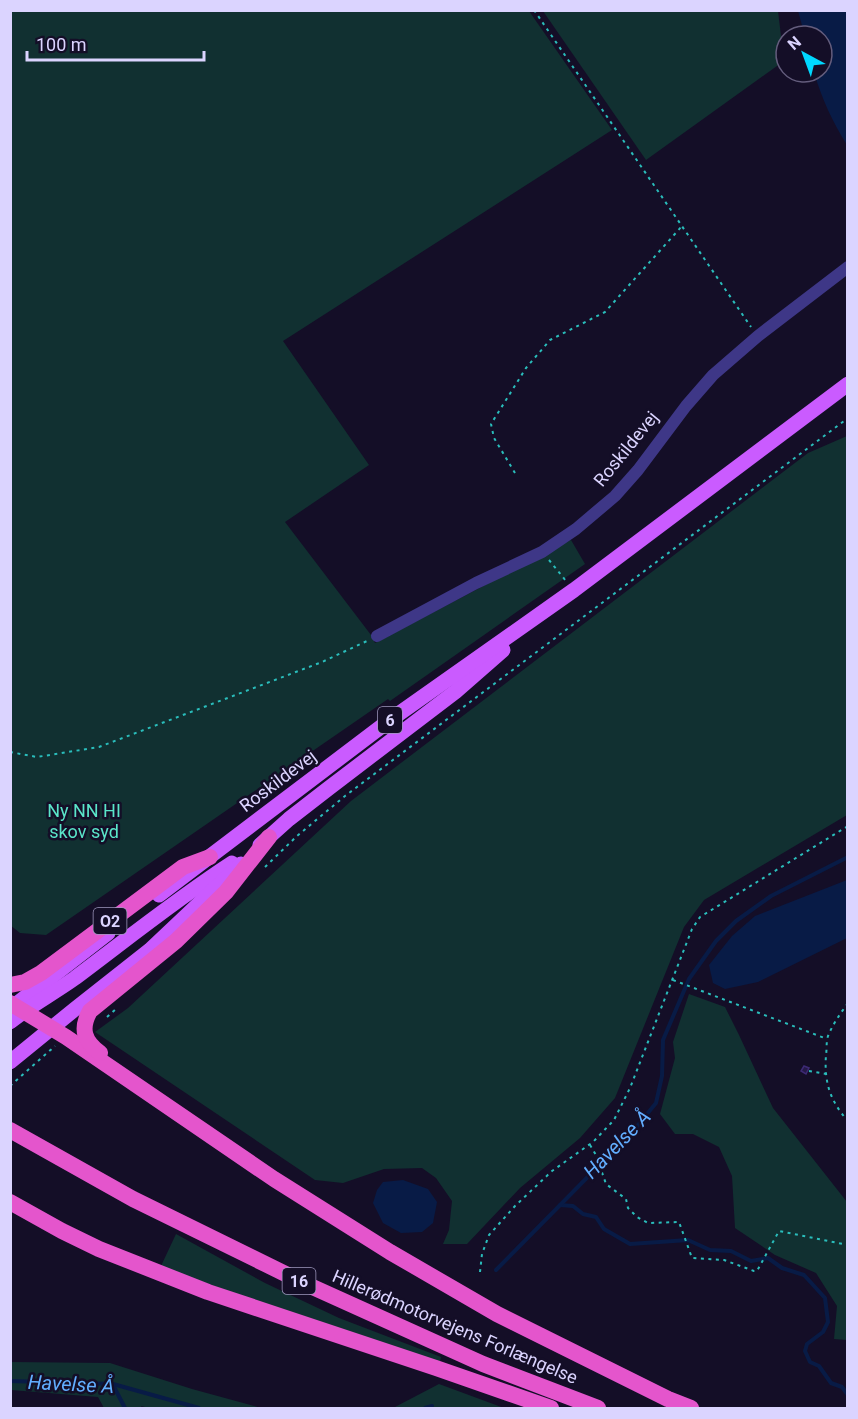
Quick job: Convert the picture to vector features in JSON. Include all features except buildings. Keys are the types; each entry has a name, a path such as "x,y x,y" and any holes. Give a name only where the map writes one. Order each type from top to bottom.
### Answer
{"highway":[{"path":"223,1144 187,1112 91,1046 85,1036 84,1027 90,1011 176,941 226,892 269,837"},
{"name":"O2","path":"10,985 25,982 41,973 183,867 210,858"},
{"path":"15,1007 274,1179 390,1252 497,1314 692,1408"},
{"name":"Hillerødmotorvejens Forlængelse","path":"10,1130 133,1199 308,1285 483,1364 598,1408"},
{"path":"10,1202 62,1232"},
{"path":"10,1208 99,1249 208,1292 551,1408"}],"main road":[{"name":"Roskildevej","path":"10,1022 15,1007 67,964 390,720 574,590 848,384"},
{"name":"Roskildevej","path":"10,1062 57,1035 269,837 455,692 574,590"},
{"name":"Roskildevej","path":"15,1007 49,996 205,881 269,837"}],"street":[{"name":"Roskildevej","path":"377,636 476,583 542,552 576,529 615,496 713,375 758,336 848,267"}],"path":[{"path":"534,10 758,336"},
{"path":"516,473 494,438 491,424 526,368 550,340 605,312 682,226"},
{"path":"261,871 297,836 345,796 848,418"},
{"path":"542,552 574,590"},
{"path":"10,752 37,757 99,747 322,662 377,636"},
{"path":"480,1272 482,1254 489,1235 515,1206 552,1171 590,1144 614,1120 630,1088 692,929 700,917 848,826"},
{"path":"673,980 827,1039"},
{"path":"848,1003 827,1039 826,1074 827,1087 838,1110 848,1121"},
{"path":"84,1027 104,1020 119,1006"},
{"path":"10,1086 57,1035"},
{"path":"809,1071 826,1074"},
{"path":"590,1144 606,1184 626,1199 628,1208 637,1217 648,1223 679,1222 692,1258 724,1260 757,1271 779,1231 848,1245"}],"green space":[{"name":"Ny NN HI skov syd","path":"10,11 529,11 612,130 283,341 369,465 285,522 375,643 571,540 585,564 390,701 388,699 46,935 20,933 10,925"},
{"path":"543,11 778,11 780,24 774,24 774,68 646,160"},
{"path":"847,436 847,815 704,900 684,927 615,1098 580,1138 520,1188 467,1244 443,1244 449,1230 452,1201 436,1178 422,1168 384,1169 343,1183 315,1180 95,1032 128,1008 351,801 808,453"},
{"path":"689,994 725,1007 773,1108 847,1202 847,1340 834,1339 837,1306 816,1273 775,1255 735,1228 732,1176 719,1147 693,1134 675,1134 660,1114 675,1058 673,1042"},
{"path":"176,1234 265,1283 339,1318 441,1357 440,1362 256,1302 161,1266"},
{"path":"10,1362 110,1363 261,1408 149,1408 141,1406 142,1408 104,1408 98,1397 11,1390"},
{"path":"439,1384 504,1408 383,1408 395,1407"}],"water":[{"path":"798,11 847,11 847,145 828,110 818,84 834,84 834,24 802,24"},
{"path":"847,880 847,938 758,982 725,989 713,983 709,965 732,936 755,916"},
{"path":"403,1180 428,1189 437,1202 433,1223 422,1232 401,1233 383,1223 373,1203 377,1190 383,1182"}],"waterway":[{"name":"Havelse Å","path":"496,1270 634,1130 656,1103 662,1076 663,1040 689,979 716,941 736,921 771,896 848,857"},
{"path":"560,1205 573,1206 583,1214 596,1217 604,1229 630,1244 688,1240 710,1250 731,1251 751,1261 768,1258 782,1268 804,1275 825,1298 828,1322 823,1332 807,1344 805,1351 810,1362 819,1366 831,1383 842,1387 848,1395"},
{"name":"Havelse Å","path":"10,1381 113,1384 199,1408"},
{"path":"113,1385 125,1408"},
{"name":"Havelse Å","path":"425,1408 432,1406"}]}
